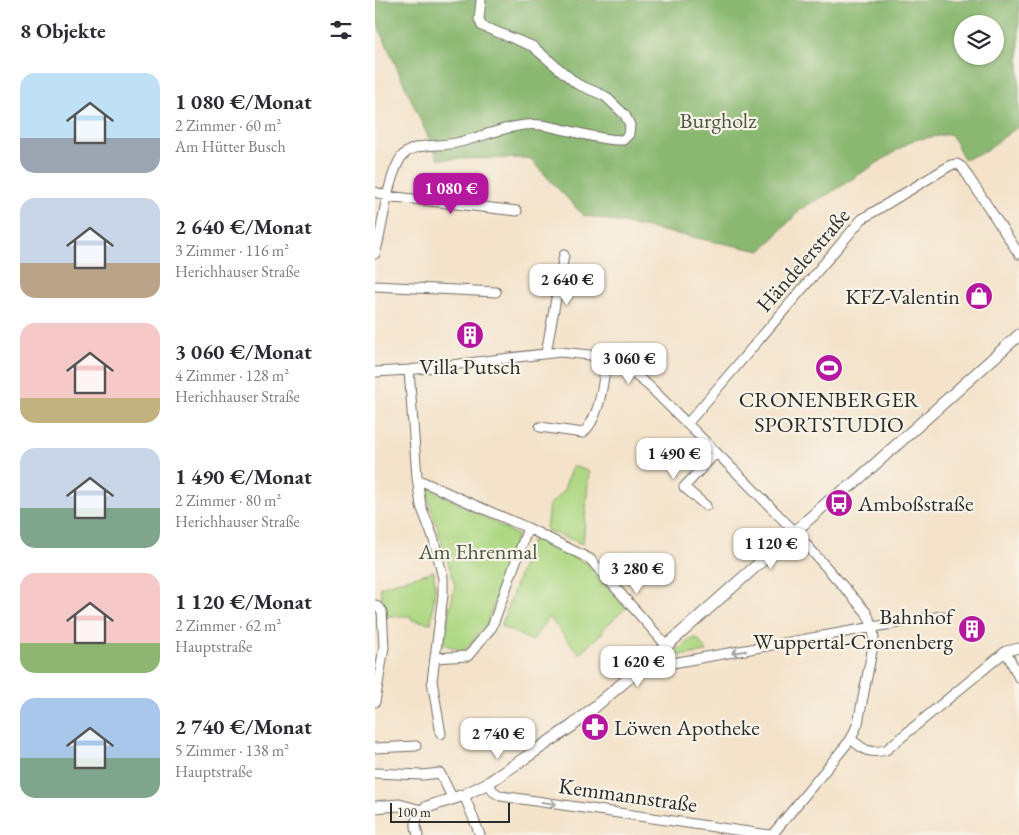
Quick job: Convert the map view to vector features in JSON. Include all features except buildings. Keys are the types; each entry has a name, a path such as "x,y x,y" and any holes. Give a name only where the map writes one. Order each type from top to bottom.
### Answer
{"main road":[{"path":"375,807 399,806 421,811 427,807 465,795 488,783 572,726 667,646 828,502 854,483 1019,335"}],"street":[{"path":"375,254 387,196 400,158 406,152 415,148 455,144 504,128 539,125 607,140 623,140 629,134 630,125 625,115 605,96 577,84 532,46 482,26 479,19 481,0"},
{"name":"Händelerstraße","path":"687,424 861,219 951,165 957,164 962,167 1019,254"},
{"path":"375,192 387,196 517,211"},
{"path":"546,353 564,255"},
{"path":"375,286 497,292"},
{"path":"375,371 409,370 546,353 576,353 607,360 630,370 649,386 795,532 866,612 873,627 874,641 858,723 851,739 771,835"},
{"path":"540,427 583,433 590,426 596,411 607,360"},
{"path":"409,370 417,479 421,506 434,540 443,578 443,594 432,681 441,734"},
{"path":"706,506 684,487 716,453"},
{"path":"417,479 528,528 590,559 667,646"},
{"path":"435,658 468,656 492,627 528,528"},
{"path":"375,605 382,611 383,647 375,696"},
{"path":"655,656 667,664 943,616"},
{"path":"851,739 864,750 875,752 886,750 1006,651 1019,648"},
{"path":"1006,651 1019,678"},
{"path":"375,748 416,746"},
{"path":"375,773 423,775 440,772 453,799"},
{"name":"Kemmannstraße","path":"488,783 494,792 501,796 771,835"},
{"path":"465,795 480,835"},
{"path":"418,835 416,826 417,818 421,811"}],"green space":[{"name":"Burgholz","path":"375,0 1019,0 1019,126 982,153 964,159 951,134 913,140 832,192 802,208 761,251 583,215 529,158 438,159 375,19"},
{"path":"572,466 589,471 583,544 546,530 549,505 563,492"},
{"name":"Am Ehrenmal","path":"424,485 517,535 487,624 464,651 443,644 455,585"},
{"path":"533,537 586,563 626,608 579,654 549,617 532,641 501,626"},
{"path":"434,571 435,589 431,623 411,620 411,616 385,616 380,587"},
{"path":"697,638 707,652 675,656 674,653 690,639"}],"place":[{"name":"KFZ-Valentin","path":"979,296"},
{"name":"Villa Putsch","path":"470,335"},
{"name":"CRONENBERGER SPORTSTUDIO","path":"829,368"},
{"name":"Amboßstraße","path":"839,503"},
{"name":"Bahnhof Wuppertal-Cronenberg","path":"972,629"},
{"name":"Löwen Apotheke","path":"595,727"}]}
